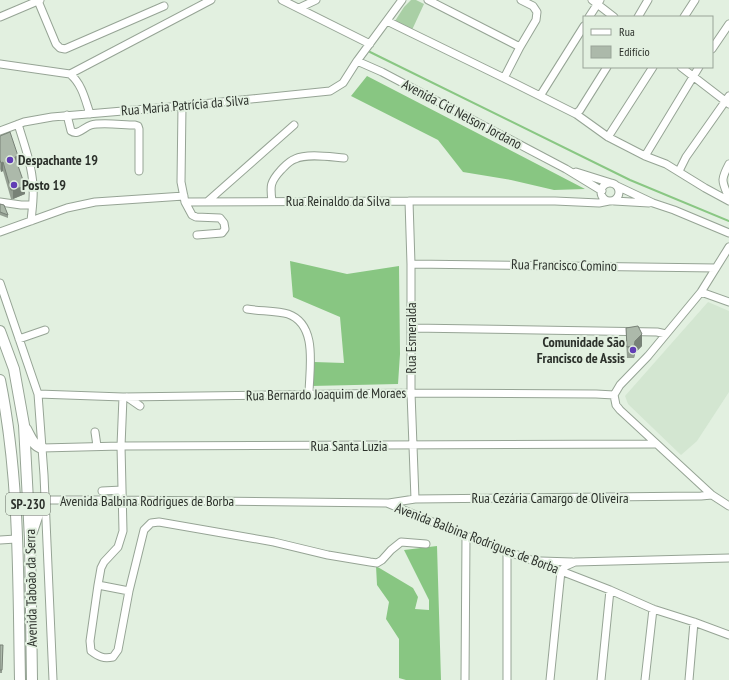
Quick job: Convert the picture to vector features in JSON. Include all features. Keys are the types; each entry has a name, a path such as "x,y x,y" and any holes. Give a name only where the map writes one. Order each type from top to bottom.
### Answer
{"highway":[{"name":"Avenida Taboão da Serra","path":"0,331 14,369 24,425 30,539 32,680"},
{"name":"Avenida Taboão da Serra","path":"0,380 7,413 14,488 20,680"},
{"path":"24,425 34,444 42,448"},
{"path":"30,539 44,500"}],"street":[{"path":"70,74 211,0"},
{"path":"282,0 370,44"},
{"path":"299,8 316,0"},
{"name":"Rua Maria Patrícia da Silva","path":"0,130 52,116 182,106 330,91 344,83 357,61 402,0"},
{"path":"428,0 520,47"},
{"path":"504,78 536,20 536,12 533,6 522,0"},
{"path":"639,16 648,0"},
{"path":"685,16 695,0"},
{"path":"0,17 39,1 56,44 60,48 65,49 164,6"},
{"path":"590,16 596,1 613,16"},
{"path":"387,21 576,114 608,137 644,156 666,164 705,188 729,199"},
{"path":"713,48 729,26"},
{"path":"540,96 583,28"},
{"name":"Avenida Cid Nelson Jordano","path":"357,61 382,72 566,169 602,191"},
{"path":"0,64 70,74 76,78 82,89 90,114"},
{"path":"576,114 606,68"},
{"path":"608,137 652,68"},
{"path":"679,171 686,157 728,100 682,68"},
{"path":"644,156 698,68"},
{"path":"182,106 181,182 184,199 192,215 196,217 220,218 224,223 225,229 222,233 197,235"},
{"path":"67,115 71,131 74,133 77,133 92,125 138,126 139,171"},
{"path":"18,124 28,155 32,174 33,186 31,221"},
{"path":"208,201 294,125"},
{"path":"272,201 270,188 271,182 288,163 294,159 304,156 344,158"},
{"path":"729,164 722,177 729,199"},
{"name":"Avenida Cid Nelson Jordano","path":"566,169 614,185 653,203 729,233"},
{"path":"586,203 602,191 605,185 614,185 619,194 611,201 604,198 602,191"},
{"name":"Rua Reinaldo da Silva","path":"0,232 67,208 95,202 184,199 208,201 555,201 586,203 611,201"},
{"name":"Rua Esmeralda","path":"409,201 412,328 411,393 415,499"},
{"name":"Avenida Cid Nelson Jordano","path":"611,201 653,203"},
{"path":"0,202 32,205"},
{"path":"729,247 701,292 648,356 620,385 614,395 616,405 620,410 655,444 712,495 729,506"},
{"name":"Rua Francisco Comino","path":"411,264 716,268"},
{"path":"0,283 38,394 42,448 52,680"},
{"path":"701,292 729,302"},
{"path":"247,310 287,314 297,319 305,329 311,349 309,395"},
{"path":"412,328 586,330 657,332 666,334"},
{"path":"19,339 45,330"},
{"name":"Rua Bernardo Joaquim de Moraes","path":"38,394 125,397 411,393 614,395"},
{"path":"140,406 125,397 121,446 123,531 118,547 104,562 101,568 90,641 92,651 98,656 106,659 113,657 118,650 129,591 144,530 151,523 159,522 267,541 328,556 377,563 401,542 426,544"},
{"path":"95,432 97,446"},
{"name":"Rua Santa Luzia","path":"42,448 97,446 655,444"},
{"path":"102,491 122,490"},
{"name":"Rua Cezária Camargo de Oliveira","path":"387,503 415,499 663,497 712,495"},
{"name":"Avenida Balbina Rodrigues de Borba","path":"44,500 387,503 466,536 610,590 652,609 729,635"},
{"path":"465,680 466,536"},
{"path":"0,540 16,538"},
{"path":"507,551 507,680"},
{"path":"533,561 574,562 729,558"},
{"path":"550,680 561,571 566,566 574,562"},
{"path":"98,585 129,591"},
{"path":"601,680 610,590"},
{"path":"645,680 652,609"},
{"path":"689,680 694,622"},
{"path":"717,630 729,630"}],"shaded area":[{"path":"708,302 729,311 729,392 697,441 681,455 628,404 625,396"}],"green space":[{"path":"411,0 416,0 424,4 412,30 395,21 404,7"},
{"path":"367,76 585,189 554,190 511,180 463,172 438,140 351,96"},
{"path":"290,261 347,274 399,266 400,354 398,384 311,386 314,362 344,363 340,317 293,297"},
{"path":"437,546 441,680 406,680 399,678 399,639 386,619 389,602 377,585 376,566 413,588 418,597 415,609 429,610 429,600 404,550"}],"building":[{"path":"10,132 18,156 15,157 25,186 13,190 11,190 3,162 1,163 0,160 0,136"},
{"path":"0,204 4,205 8,215 0,212"},
{"path":"638,326 642,334 635,341 634,346 627,347 626,328"},
{"path":"0,645 3,645 2,670 0,670"}],"waterway":[{"path":"370,52 630,180 729,221"}],"place":[{"name":"Despachante 19","path":"10,160"},
{"name":"Posto 19","path":"14,185"},
{"name":"Comunidade São Francisco de Assis","path":"633,350"}]}
